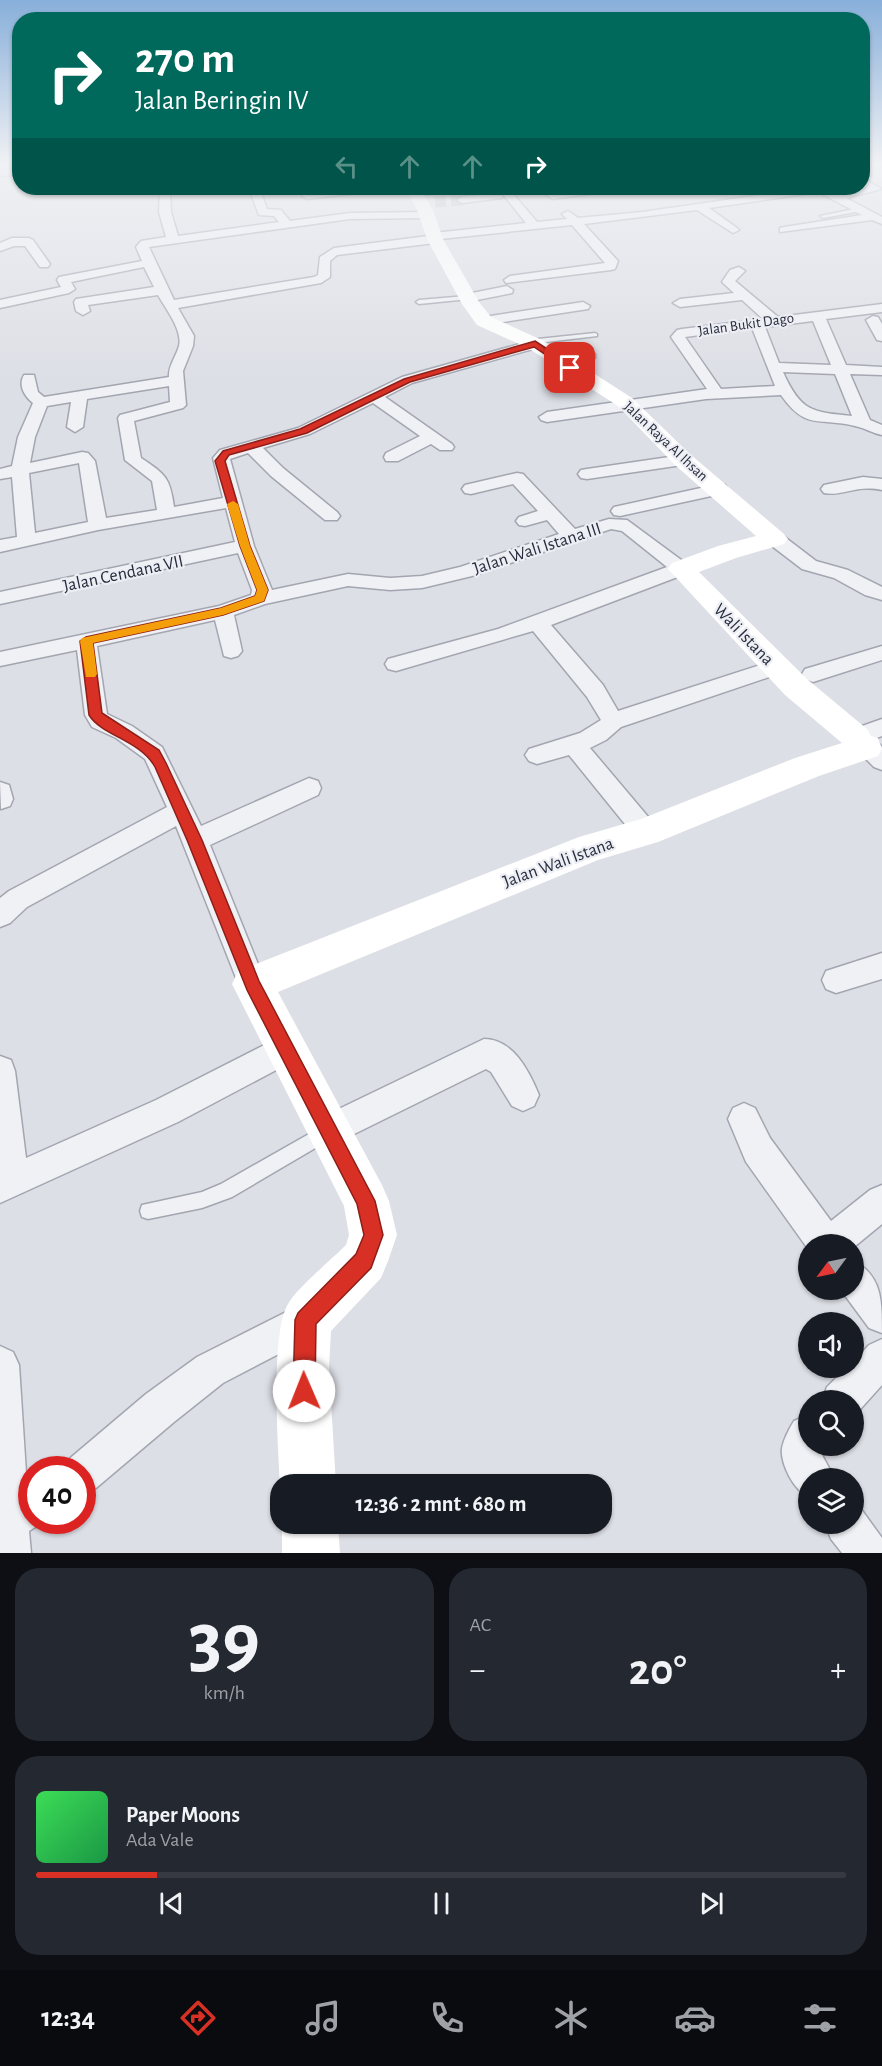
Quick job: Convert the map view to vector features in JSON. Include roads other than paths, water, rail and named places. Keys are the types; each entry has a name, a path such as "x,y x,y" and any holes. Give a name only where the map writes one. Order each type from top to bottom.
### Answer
{"street":[{"path":"172,235 173,240"},
{"path":"166,513 164,487 159,478 133,460 126,418 177,407 176,370 186,346 187,336 148,263 142,247 145,244 203,235"},
{"path":"170,305 317,280 324,277 324,260 334,252 458,235"},
{"path":"587,235 612,261 611,266"},
{"path":"435,238 467,298 484,321 583,306"},
{"path":"0,247 12,242 29,242 44,264"},
{"path":"47,284 148,263"},
{"path":"467,298 508,285 611,266 618,269 621,277"},
{"path":"739,271 734,273 728,282 773,320"},
{"path":"0,304 69,289 63,280"},
{"path":"83,311 81,302 162,290"},
{"path":"680,303 744,296"},
{"name":"Jalan Bukit Dago","path":"716,392 678,336 698,330 882,308"},
{"path":"813,317 878,320 882,337"},
{"path":"813,317 841,370 862,422"},
{"name":"Jalan Raya Al Ihsan","path":"484,321 534,342 621,400 683,460 808,565 842,574 880,593"},
{"path":"757,322 785,390 795,406 808,415 862,422 882,430"},
{"path":"260,599 262,590 245,546 221,458 226,453 303,431 375,398 392,386 534,342"},
{"path":"776,367 882,371"},
{"path":"29,378 29,391 32,397 41,402 175,381"},
{"path":"547,417 621,400 716,392 785,390"},
{"path":"75,427 80,396"},
{"path":"375,398 446,447"},
{"path":"27,540 20,499 20,456 41,402"},
{"path":"392,457 431,438"},
{"path":"251,446 277,472 331,516"},
{"path":"0,474 77,456 85,459 98,525"},
{"path":"587,474 683,460"},
{"path":"471,489 517,478 572,537"},
{"path":"830,489 865,483 882,485"},
{"path":"620,511 719,489"},
{"path":"0,546 98,525 232,502"},
{"path":"525,521 549,514"},
{"name":"Jalan Wali Istana III","path":"0,659 223,612 260,599 348,580 390,584 422,582 465,572 609,524 621,524 681,569"},
{"path":"396,664 505,634 727,552 775,539"},
{"name":"Jalan Cendana VII","path":"0,598 245,546"},
{"name":"Wali Istana","path":"681,569 776,667 872,743"},
{"path":"223,612 231,651"},
{"path":"538,623 594,691 614,721"},
{"path":"86,641 96,715 100,721 124,732 154,753 195,840 252,984 284,1050 366,1201 374,1235 363,1261 306,1320 210,1370 160,1408 96,1462"},
{"path":"813,674 882,653"},
{"path":"537,755 574,744 607,728 614,721 776,667"},
{"name":"Jalan Wali Istana","path":"252,984 591,846 646,832 872,743"},
{"path":"574,744 646,832"},
{"path":"195,840 309,788"},
{"path":"0,915 18,899 182,811"},
{"path":"836,980 882,966"},
{"path":"0,1071 6,1184 167,1111 284,1050"},
{"path":"329,1130 484,1054 493,1054 502,1061 523,1095"},
{"path":"744,1119 758,1150 819,1234"},
{"path":"841,1234 882,1202"},
{"path":"864,1292 882,1315"},
{"path":"306,1320 303,1368 308,1474"},
{"path":"851,1390 882,1358"},
{"path":"0,1365 12,1526"},
{"path":"310,1534 311,1553"},
{"path":"853,1534 867,1553"}],"lane":[{"path":"419,302 467,298"},
{"path":"534,342 595,335"},
{"path":"560,360 592,356"},
{"path":"148,1211 202,1200 226,1191 329,1130"}]}
